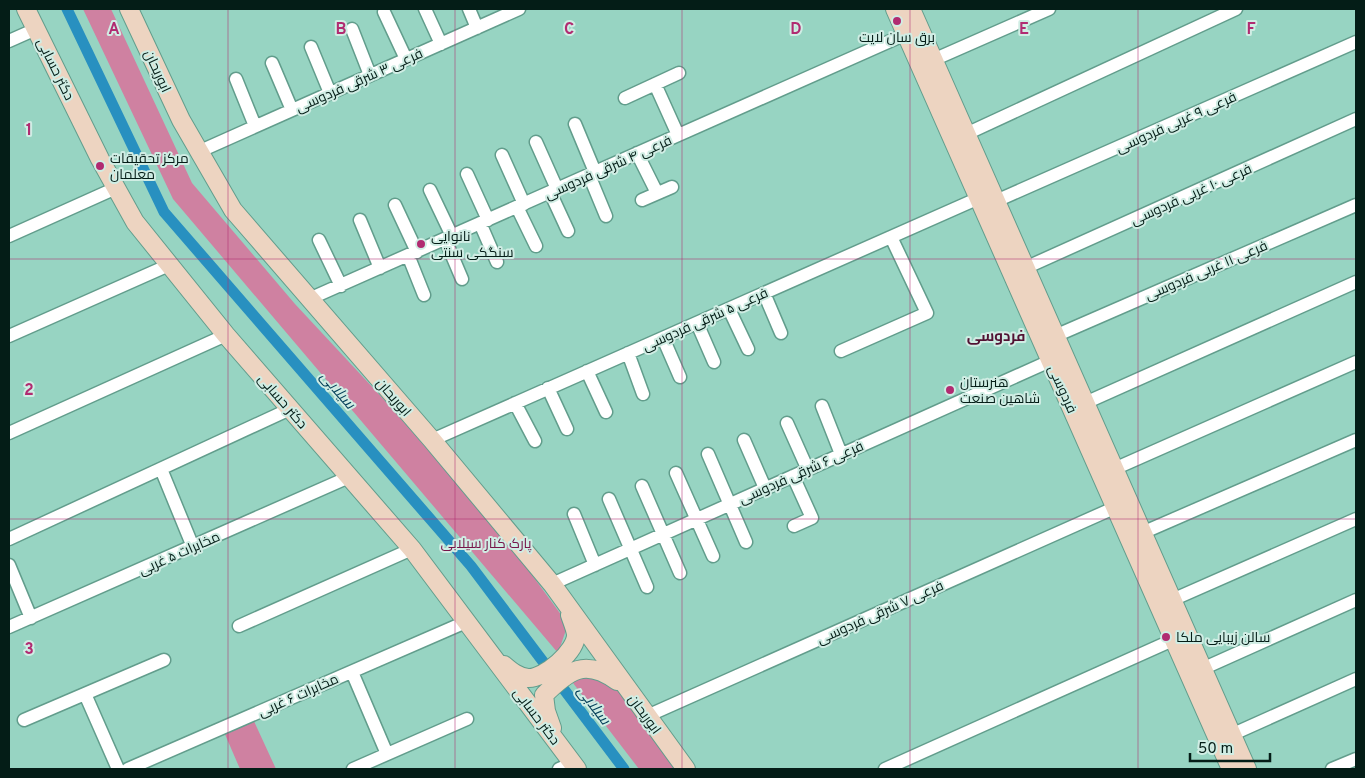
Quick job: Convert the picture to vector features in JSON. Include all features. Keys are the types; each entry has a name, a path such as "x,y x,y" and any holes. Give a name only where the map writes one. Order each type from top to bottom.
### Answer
{"main road":[{"name":"دکتر حسابی","path":"26,9 116,188 136,222 226,335 412,549 557,741 570,767"},
{"name":"ابوریحان","path":"129,9 198,152 233,210 432,440 552,584 686,769"},
{"name":"فردوسی","path":"895,9 906,34 944,103 987,200 1050,361 1114,508 1175,639 1231,769"},
{"name":"فردوسی","path":"911,9 933,60 944,103 966,134 987,200 1025,268 1247,769"},
{"path":"494,657 515,673 530,678 539,676 568,654 576,634 566,604"},
{"path":"557,741 546,711 544,695 579,670 602,670 625,687"}],"street":[{"path":"426,9 441,44"},
{"path":"469,9 477,28"},
{"name":"فرعی ۳ شرقی فردوسی","path":"198,152 516,9"},
{"path":"933,60 1050,9"},
{"path":"966,134 1236,9"},
{"path":"384,12 406,59"},
{"path":"9,41 36,29"},
{"path":"352,30 370,75"},
{"name":"فرعی ۴ شرقی فردوسی","path":"310,300 906,34"},
{"name":"فرعی ۹ غربی فردوسی","path":"987,200 1356,42"},
{"path":"311,47 330,93"},
{"path":"272,63 292,110"},
{"path":"625,98 679,73"},
{"path":"236,79 255,126"},
{"path":"655,84 678,135"},
{"name":"فرعی ۱۰ غربی فردوسی","path":"1025,268 1356,119"},
{"path":"575,124 606,216"},
{"path":"536,142 568,231"},
{"path":"637,154 657,193"},
{"path":"502,155 536,246"},
{"path":"467,174 497,262"},
{"path":"642,200 672,187"},
{"path":"9,236 116,188"},
{"path":"430,190 462,279"},
{"name":"فرعی ۵ شرقی فردوسی","path":"432,440 891,237 987,200"},
{"path":"395,205 424,295"},
{"name":"فرعی ۱۱ غربی فردوسی","path":"1055,336 1356,205"},
{"path":"360,220 380,268"},
{"path":"841,351 927,313 891,237"},
{"path":"319,240 341,286"},
{"path":"9,336 169,264"},
{"path":"1085,403 1356,282"},
{"path":"764,293 782,333"},
{"path":"729,309 748,349"},
{"path":"697,323 714,362"},
{"path":"9,433 226,335"},
{"path":"663,338 680,377"},
{"path":"628,354 643,394"},
{"name":"فرعی ۶ شرقی فردوسی","path":"552,584 1050,361"},
{"path":"1114,469 1356,362"},
{"path":"587,372 606,412"},
{"path":"548,388 567,429"},
{"path":"515,403 535,441"},
{"path":"822,406 841,454"},
{"path":"9,539 290,409"},
{"path":"787,423 808,470"},
{"path":"744,440 765,488"},
{"path":"1142,533 1356,440"},
{"path":"708,454 746,542"},
{"path":"161,469 193,547"},
{"path":"676,473 713,556"},
{"path":"793,476 812,518 794,526"},
{"name":"مخابرات ۵ غربی","path":"9,628 349,477"},
{"path":"642,486 680,573"},
{"path":"609,499 647,587"},
{"name":"فرعی ۷ شرقی فردوسی","path":"646,716 1114,508"},
{"path":"574,514 595,565"},
{"path":"1172,600 1356,519"},
{"path":"239,626 412,549"},
{"path":"9,565 31,618"},
{"path":"1202,669 1356,600"},
{"name":"مخابرات ۶ غربی","path":"128,769 468,621"},
{"path":"885,769 1175,639"},
{"path":"24,720 164,660"},
{"path":"352,672 387,754"},
{"path":"1231,734 1356,679"},
{"path":"85,694 118,769"},
{"path":"352,769 467,718"},
{"path":"1332,769 1356,759"}],"green space":[{"name":"پارک کنار سیلابی","path":"83,9 111,9 192,183 295,304 389,405 510,545 562,616 566,630 558,653 173,199"},
{"path":"579,677 598,679 621,693 676,769 639,769 573,683"},
{"path":"253,719 276,769 240,769 224,732"}],"waterway":[{"name":"سیلابی","path":"67,9 164,212 471,566 624,769"}],"place":[{"name":"برق سان لایت","path":"897,21"},
{"name":"مرکز تحقیقات معلمان","path":"100,166"},
{"name":"نانوایی سنگکی سنتی","path":"421,244"},
{"name":"هنرستان شاهین صنعت","path":"950,390"},
{"name":"سالن زیبایی ملکا","path":"1166,637"}],"district":[{"name":"فردوسی","path":"996,336"}]}
